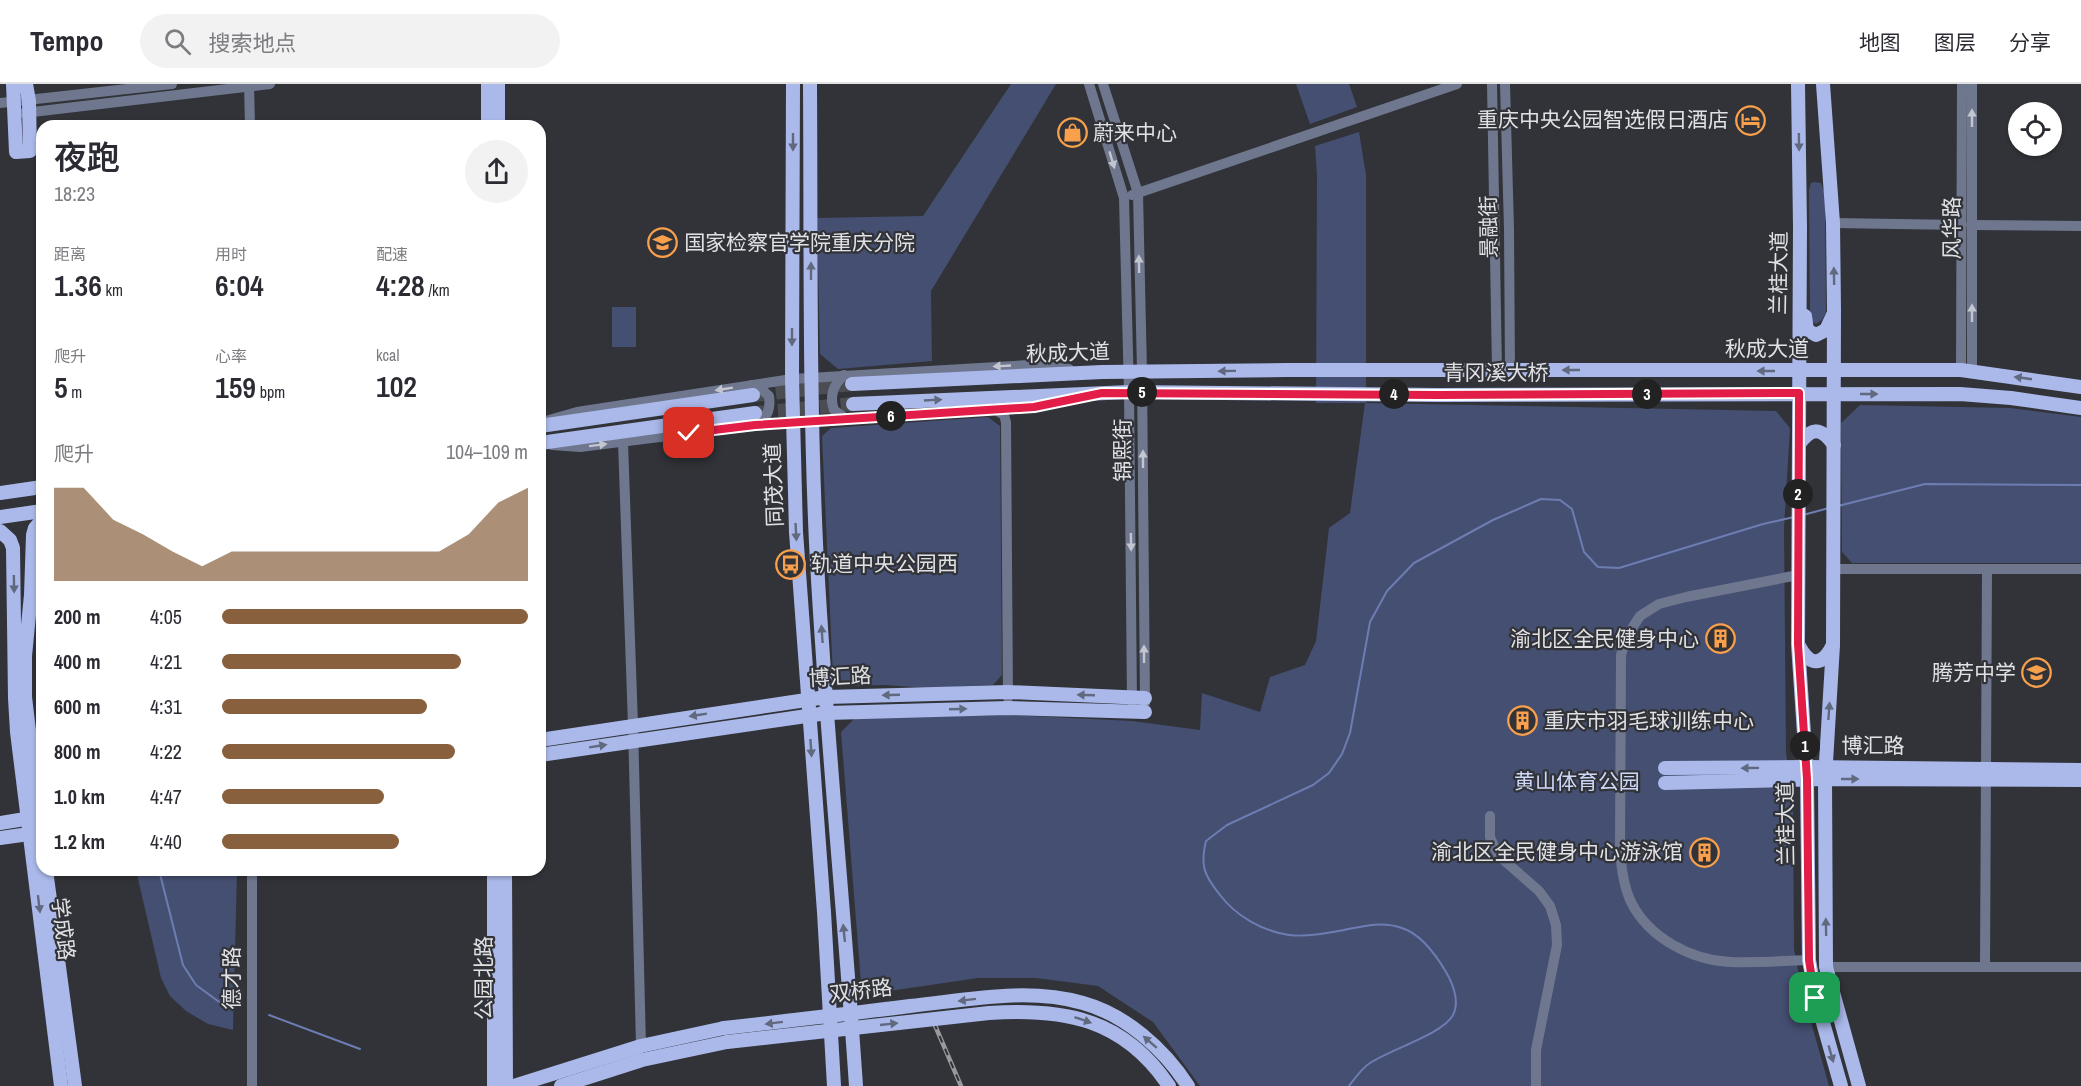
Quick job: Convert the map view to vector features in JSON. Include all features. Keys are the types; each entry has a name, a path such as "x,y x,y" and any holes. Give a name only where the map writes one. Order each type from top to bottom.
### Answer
{"main road":[{"path":"13,84 23,152 29,107 26,84"},
{"path":"488,84 488,120"},
{"path":"498,84 498,120"},
{"name":"同茂大道","path":"793,84 792,379 796,532 834,1086"},
{"name":"同茂大道","path":"810,84 812,377 816,543 856,1086"},
{"name":"兰桂大道","path":"1797,84 1798,644 1806,773 1809,960 1815,998 1840,1086"},
{"path":"1823,84 1833,224 1834,445"},
{"path":"1799,239 1806,293 1807,330 1813,334 1823,333 1829,327 1834,310"},
{"name":"秋成大道","path":"848,380 1102,372 1286,370"},
{"name":"青冈溪大桥","path":"1286,370 1451,370"},
{"name":"秋成大道","path":"1451,370 1966,371 2081,387"},
{"path":"546,423 752,390"},
{"name":"秋成大道","path":"853,404 1136,392 1287,393"},
{"name":"青冈溪大桥","path":"1287,393 1438,395 1799,393"},
{"path":"1799,393 1960,393 2081,408"},
{"path":"546,443 755,419"},
{"path":"1798,444 1805,435 1813,431 1828,436 1834,445"},
{"name":"兰桂大道","path":"1834,445 1833,645 1825,773 1826,967 1859,1086"},
{"path":"0,493 36,488"},
{"path":"0,517 36,512"},
{"name":"学成路","path":"36,527 33,535 31,595 25,656 28,730 36,817"},
{"name":"学成路","path":"0,531 10,540 13,548 15,698 36,817"},
{"path":"1798,644 1805,657 1812,661 1821,661 1833,645"},
{"name":"博汇路","path":"546,739 826,697 1008,692 1138,704"},
{"name":"博汇路","path":"546,754 827,713 1138,704"},
{"name":"博汇路","path":"1665,776 1806,773 1986,774 2081,770"},
{"name":"博汇路","path":"1986,774 2081,780"},
{"path":"0,823 36,817"},
{"path":"0,838 36,834"},
{"name":"学成路","path":"43,876 61,1086"},
{"name":"学成路","path":"47,876 75,1086"},
{"name":"公园北路","path":"494,876 500,1019 506,1086"},
{"name":"公园北路","path":"494,1086 500,1019 504,876"},
{"name":"双桥路","path":"514,1086 641,1046 987,997 1050,997 1084,1003 1106,1012 1128,1025 1174,1064 1188,1086"},
{"name":"双桥路","path":"561,1086 726,1035 1020,1011 1050,1012 1077,1017 1101,1026 1121,1037 1161,1073 1169,1086"}],"street":[{"path":"29,107 172,84"},
{"path":"0,103 15,108 270,84"},
{"name":"锦熙街","path":"1089,84 1124,198 1136,392 1138,704"},
{"name":"锦熙街","path":"1103,84 1138,193 1135,372"},
{"path":"1124,198 1457,84"},
{"name":"景融街","path":"1492,84 1503,370"},
{"name":"景融街","path":"1503,370 1509,229 1505,84"},
{"name":"风华路","path":"1962,84 1967,225"},
{"name":"风华路","path":"1966,371 1967,225 1972,84"},
{"path":"249,85 250,120"},
{"path":"1833,224 2081,226"},
{"path":"752,390 792,379 812,377 848,380"},
{"path":"846,419 834,410 831,395 838,380 848,380"},
{"path":"546,444 580,447 622,442 766,418 771,407 769,396 761,389 752,390"},
{"path":"755,419 793,422 1034,407 1102,393"},
{"path":"994,409 1001,412 1006,422 1008,708"},
{"path":"622,442 633,725 641,1046"},
{"path":"1834,569 2081,569"},
{"path":"1985,966 1987,569"},
{"path":"1798,574 1659,604 1640,616 1627,636 1621,655 1620,848 1623,877 1631,902 1647,925 1671,944 1698,956 1729,962 1809,960"},
{"path":"1490,816 1490,837 1498,855 1539,891 1550,906 1556,925 1557,945 1536,1050 1536,1086"},
{"name":"德才路","path":"252,876 252,1086"},
{"path":"1826,967 2081,967"}],"green space":[{"path":"1011,84 1056,84 931,291 932,361 838,369 820,354 817,218 923,216"},
{"path":"1296,84 1349,84 1357,107 1310,124"},
{"name":"黄山体育公园","path":"1359,132 1366,175 1366,403 1776,411 1790,428 1784,528 1786,752 1793,806 1794,949 1801,986 1829,1086 1200,1086 1153,1022 1098,986 1036,978 978,978 862,995 841,732 855,718 1009,715 1132,721 1200,730 1202,693 1260,712 1270,677 1305,665 1316,641 1329,528 1350,513 1365,403 1316,403 1317,176 1315,146"},
{"path":"1811,183 1821,183 1825,194 1826,313 1816,324 1811,320 1810,315 1809,190"},
{"path":"612,307 636,307 636,347 612,347"},
{"path":"1860,405 2010,408 2081,417 2081,563 1852,563 1842,552 1841,423"},
{"path":"988,417 1000,426 1002,675 993,685 927,688 885,685 843,686 833,677 822,436 831,428"},
{"path":"137,876 237,876 233,1030 208,1024 186,1011 170,996 161,978"}],"waterway":[{"path":"1838,506 1925,484 2081,485"},
{"path":"1349,1086 1361,1070 1370,1063 1439,1029 1453,1015 1456,1004 1455,993 1442,965 1422,940 1409,931 1395,926 1373,925 1301,935 1279,933 1260,926 1242,916 1226,903 1210,882 1203,857 1206,841 1227,825 1313,785 1329,773 1342,754 1350,733 1370,622 1387,591 1414,563 1493,520 1541,499 1560,500 1572,509 1584,552 1598,567 1619,568 1763,524 1794,517"},
{"path":"1803,515 1829,508"},
{"path":"161,876 183,965 196,985 222,1004"},
{"path":"269,1015 360,1049"}],"tunnel":[{"path":"755,395 852,384"},
{"path":"757,413 853,404"}],"railway":[{"path":"934,1023 961,1086"}],"place":[{"name":"重庆中央公园智选假日酒店","path":"1750,120"},
{"name":"蔚来中心","path":"1072,133"},
{"name":"国家检察官学院重庆分院","path":"663,243"},
{"name":"轨道中央公园西","path":"790,564"},
{"name":"渝北区全民健身中心","path":"1720,639"},
{"name":"腾芳中学","path":"2037,673"},
{"name":"重庆市羽毛球训练中心","path":"1523,721"},
{"name":"渝北区全民健身中心游泳馆","path":"1704,852"}],"route":[{"path":"689,433 755,425 1034,407 1102,393 1129,392 1438,395 1799,393 1798,644 1807,779 1809,960 1815,998"}]}
